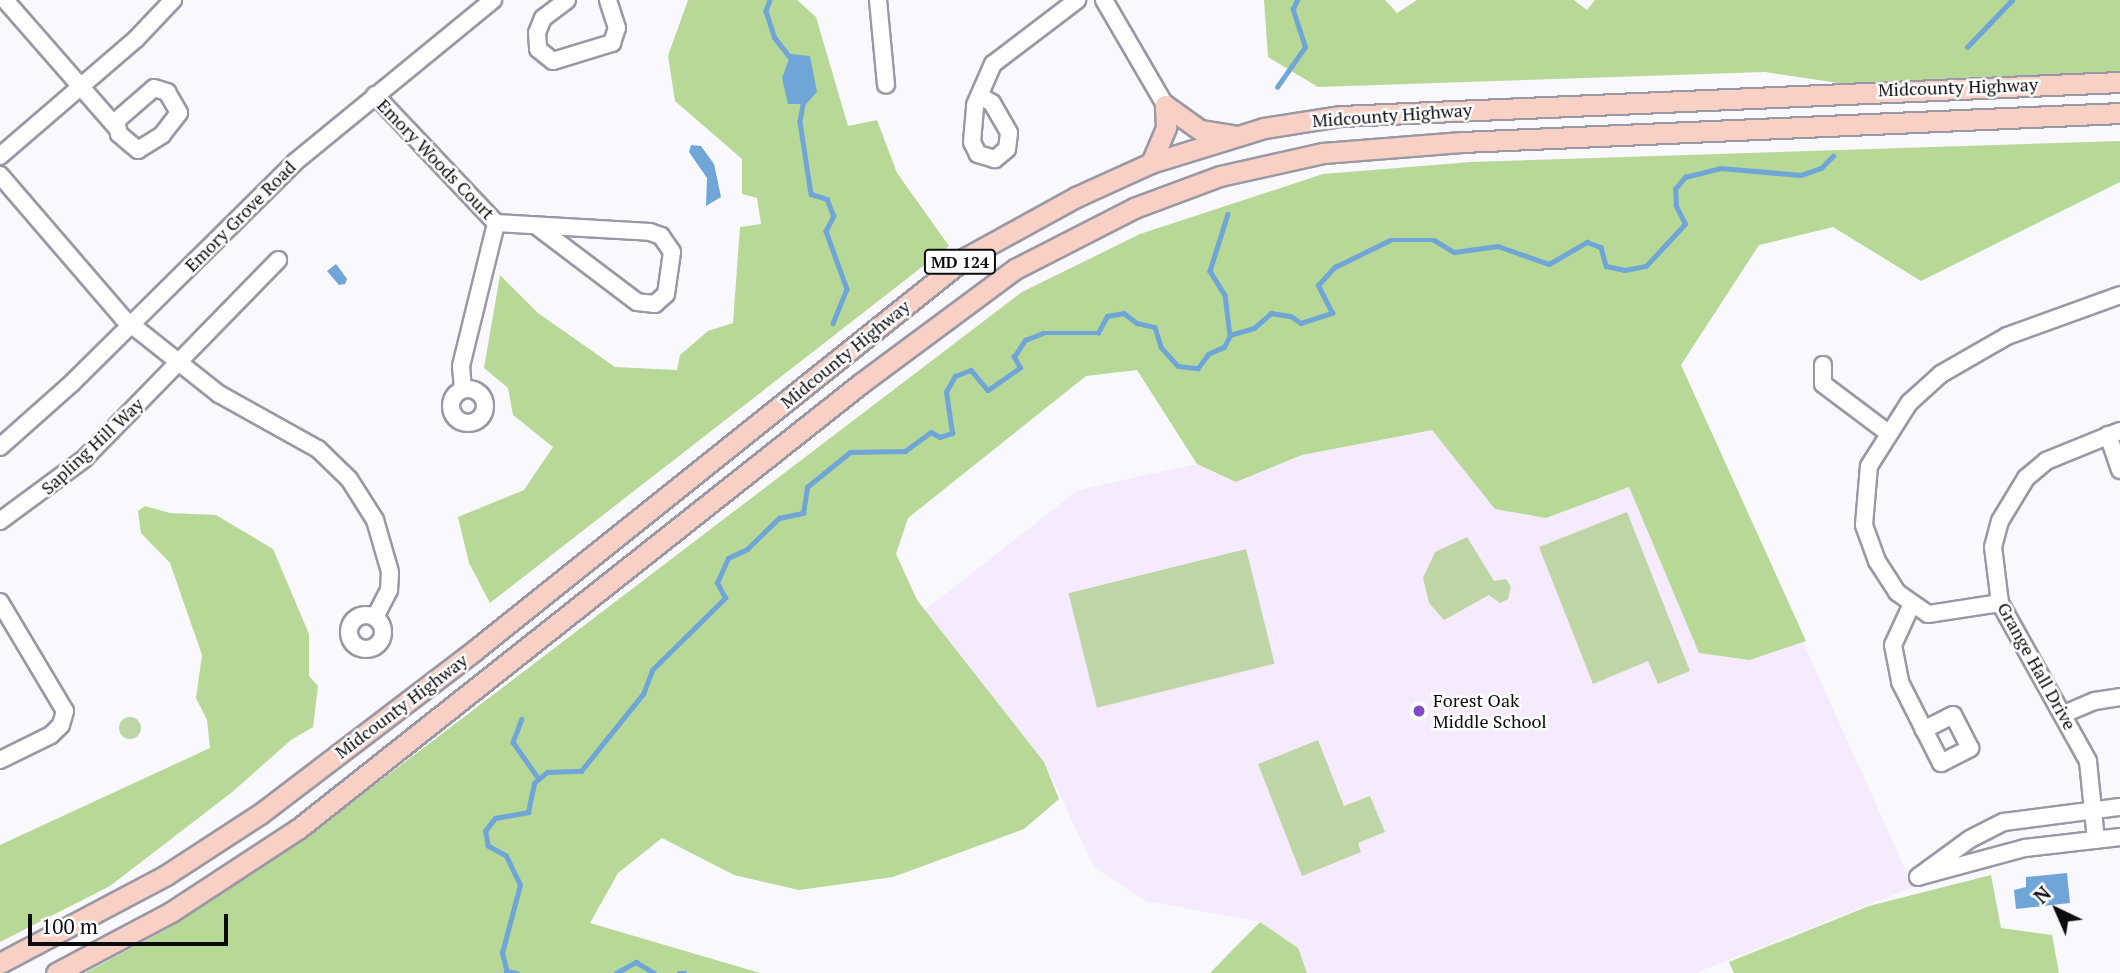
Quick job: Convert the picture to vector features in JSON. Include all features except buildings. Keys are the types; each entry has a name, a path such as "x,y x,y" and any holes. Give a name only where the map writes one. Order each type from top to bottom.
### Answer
{"main road":[{"name":"Midcounty Highway","path":"0,963 166,875 260,814 475,650 965,258 1076,197 1150,163 1238,135 1341,116 2120,82"},
{"path":"1165,105 1200,130 1238,135"},
{"path":"1150,163 1166,127 1165,105"},
{"name":"Midcounty Highway","path":"56,973 171,912 298,829 871,375 1015,269 1134,208 1220,176 1323,153 1462,142 2120,113"}],"street":[{"path":"5,0 116,127"},
{"path":"0,156 150,26 173,0"},
{"name":"Emory Grove Road","path":"0,447 131,325 278,178 374,95 493,0"},
{"path":"567,0 544,6 536,45 545,58 562,61 605,48 614,40 617,26 608,0"},
{"path":"878,0 886,85"},
{"path":"982,97 997,60 1077,0"},
{"path":"1104,0 1165,105"},
{"name":"Emory Woods Court","path":"374,95 496,223 539,228 655,233 672,252 668,290 655,304 637,302 539,228"},
{"path":"0,175 131,325 231,402 318,449 349,479 375,520 390,572 389,590 375,617"},
{"path":"463,389 461,366 496,223"},
{"path":"176,361 278,260"},
{"path":"2000,603 1945,615 1911,606 1877,561 1864,525 1869,466 1887,432 1909,402 1974,352 2120,295"},
{"name":"Sapling Hill Way","path":"0,521 74,468 176,361"},
{"path":"1823,365 1823,384 1887,432"},
{"path":"2114,433 2120,470"},
{"name":"Grange Hall Drive","path":"2096,840 2088,761 2000,603 1993,547 2011,497 2046,461 2114,433"},
{"path":"0,602 61,698 65,714 51,735 0,760"},
{"path":"1911,606 1894,645 1894,663 1924,730"},
{"path":"2064,714 2095,701 2120,697"},
{"path":"2120,807 2004,822 1947,853 1919,877 2025,848 2120,837"}],"shaded area":[{"name":"Forest Oak Middle School","path":"1432,429 1496,509 1546,518 1629,487 1699,653 1750,660 1803,642 1913,887 1696,973 1307,973 1298,948 1260,922 1146,901 1094,867 1044,762 925,610 1078,490 1197,464 1236,482 1302,455"}],"green space":[{"path":"688,0 797,0 816,17 848,126 877,120 897,173 949,246 490,603 469,563 458,517 524,490 553,447 513,415 508,388 484,368 500,275 538,313 615,367 677,370 680,355 708,331 733,323 740,227 761,224 757,198 742,194 742,159 675,101 668,56"},
{"path":"1264,0 1385,0 1397,13 1417,0 1574,0 1587,10 1595,0 2120,0 2120,82 1886,90 1765,72 1318,87 1268,57"},
{"path":"2120,141 2120,182 1921,281 1833,227 1759,245 1681,365 1806,641 1750,660 1699,653 1629,487 1546,518 1495,509 1432,430 1302,455 1236,482 1197,464 1137,370 1086,376 908,518 896,554 917,600 1044,762 1059,799 1024,829 893,877 799,890 734,875 662,838 618,873 590,923 760,973 85,973 174,925 305,838 1022,292 1140,234 1323,174 1471,162"},
{"path":"145,506 170,513 216,515 273,549 309,634 309,676 318,686 313,727 291,740 231,793 110,886 0,942 0,845 210,748 207,720 196,698 202,655 170,563 141,533 138,511"},
{"path":"1627,512 1690,671 1658,684 1648,661 1593,684 1539,547"},
{"path":"1467,537 1494,581 1506,579 1511,587 1508,599 1500,603 1489,595 1444,620 1429,603 1423,578 1435,552"},
{"path":"1246,549 1275,663 1097,708 1068,593"},
{"path":"130,717 138,720 141,728 138,736 130,739 122,736 119,728 122,720"},
{"path":"1318,740 1344,806 1370,796 1385,832 1358,843 1361,852 1302,876 1258,764"},
{"path":"1991,875 2001,928 2052,935 2059,973 1734,973 1729,962 1869,906"},
{"path":"1260,922 1298,948 1307,973 1210,973"}],"water":[{"path":"791,54 810,56 817,92 806,104 788,104 782,78"},
{"path":"691,145 701,146 714,164 721,197 706,206 707,178 689,152"},
{"path":"336,264 347,279 345,284 339,285 327,271"},
{"path":"2067,873 2070,903 2016,909 2014,890 2026,887 2026,877"}],"waterway":[{"path":"770,0 766,11 775,38 792,60"},
{"path":"1277,87 1305,47 1293,9 1297,0"},
{"path":"1967,47 2012,0"},
{"path":"804,99 800,122 811,194 827,199 834,216 826,231 847,289 833,323"},
{"path":"507,973 502,953 520,885 506,856 488,846 485,831 495,818 528,812 534,783 547,772 581,771 643,694 652,670 725,598 717,583 728,558 747,549 779,518 803,513 807,487 850,452 905,451 931,432 940,437 952,433 946,392 955,376 971,370 988,390 1020,368 1014,357 1025,340 1043,333 1098,333 1107,316 1124,313 1137,323 1155,327 1161,347 1178,366 1198,368 1208,354 1224,347 1230,335 1254,328 1271,313 1291,316 1301,323 1332,313 1318,285 1335,267 1390,240 1434,240 1454,252 1498,246 1549,264 1587,242 1601,247 1606,266 1625,270 1646,266 1685,224 1676,206 1675,189 1685,177 1720,168 1801,175 1821,168 1833,156"},
{"path":"1228,214 1210,271 1225,295 1230,334"},
{"path":"522,719 513,742 539,779"},
{"path":"616,973 636,962 654,973"},
{"path":"506,971 517,973"},
{"path":"679,973 685,973"}],"place":[{"name":"Forest Oak Middle School","path":"1419,711"}]}
